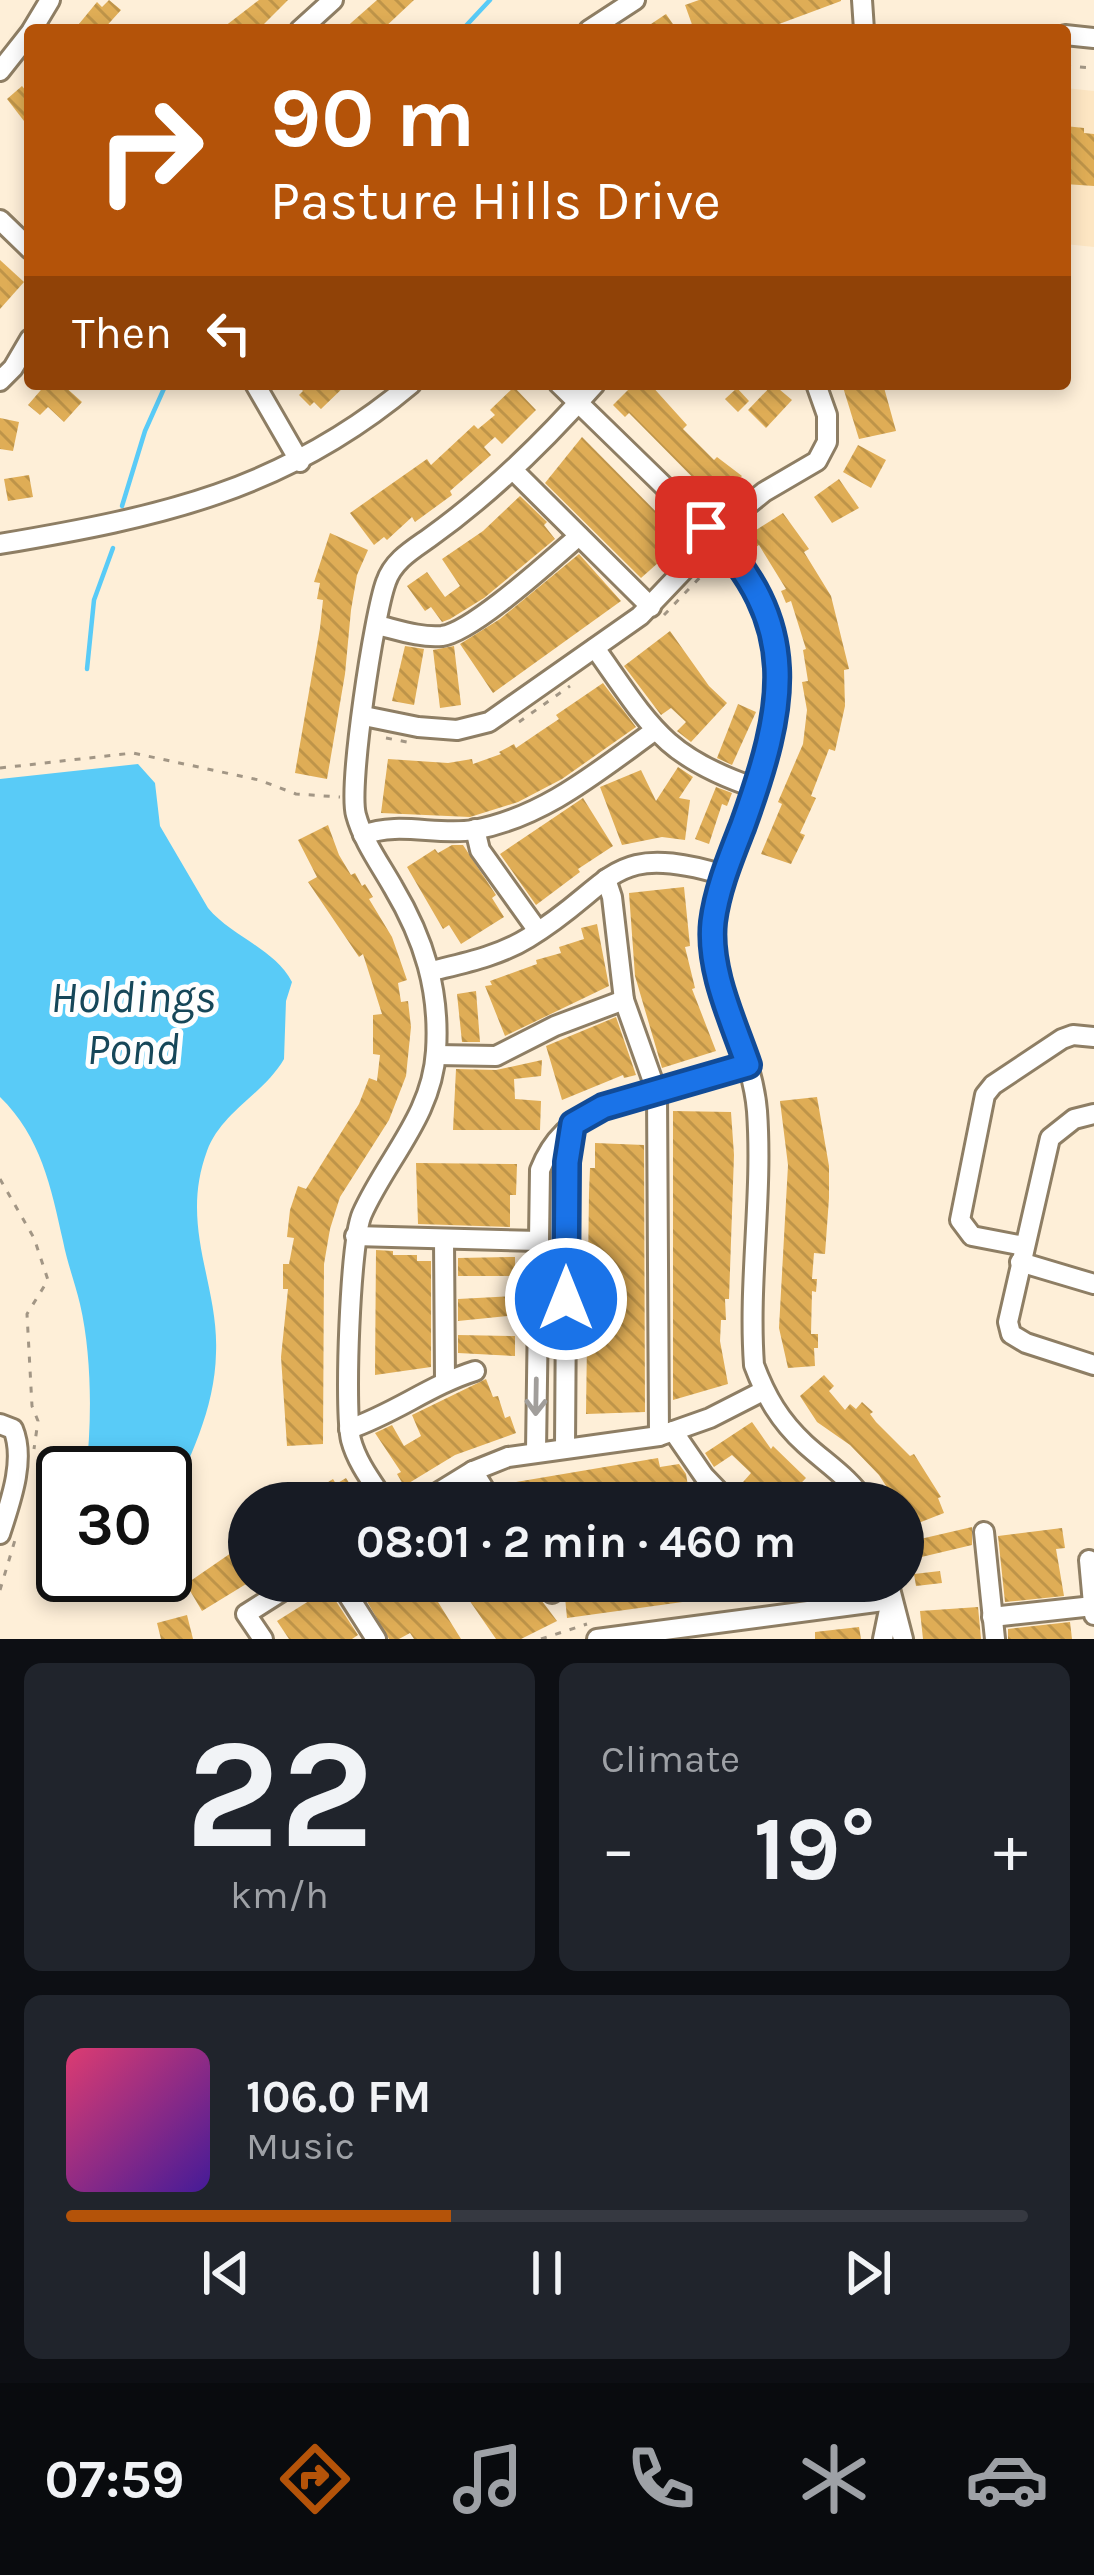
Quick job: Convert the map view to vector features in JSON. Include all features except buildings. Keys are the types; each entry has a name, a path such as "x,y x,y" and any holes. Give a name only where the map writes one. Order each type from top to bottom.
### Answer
{"street":[{"path":"306,24 332,0"},
{"path":"598,24 635,0"},
{"path":"0,71 24,41"},
{"path":"0,220 24,243"},
{"path":"0,381 24,349"},
{"path":"259,390 300,461"},
{"path":"0,544 116,524 190,505 268,477 348,433 403,390"},
{"path":"565,390 716,537 762,604 779,673 777,715 724,875 713,923 715,964 757,1108 754,1365 781,1419 849,1482"},
{"path":"373,1482 349,1429 355,1236 367,1203 424,1105 436,1055 431,971 421,937 363,836 354,811 354,781 377,625 393,566 514,471 590,390"},
{"path":"364,716 457,730 489,722 595,648 652,607 764,492 817,461 826,442 827,415 818,390"},
{"path":"514,471 652,607"},
{"path":"377,625 448,635 522,584 580,536"},
{"path":"595,648 654,731 700,767 756,788"},
{"path":"363,836 385,826 449,832 476,829 542,808 654,731"},
{"path":"476,829 480,850 538,931"},
{"path":"431,971 493,955 538,931 635,862 666,860 724,875"},
{"path":"606,879 624,1000 657,1093 666,1433 710,1482"},
{"path":"436,1055 496,1056 555,1026 624,1000"},
{"path":"1094,1037 1073,1035 1062,1040 993,1085 985,1096 961,1220 972,1236 1094,1284"},
{"path":"536,1451 539,1171 550,1144 603,1107 748,1065"},
{"path":"1094,1114 1074,1119 1050,1138 1008,1322 1011,1334 1026,1343 1094,1365"},
{"path":"565,1447 567,1162 573,1124"},
{"path":"355,1236 539,1241"},
{"path":"444,1239 446,1380"},
{"path":"349,1429 446,1380 475,1371"},
{"path":"456,1482 536,1451 666,1433 710,1418 764,1390"},
{"path":"0,1534 16,1475 19,1443 6,1426"},
{"path":"473,1472 480,1482"},
{"path":"984,1532 994,1639"},
{"path":"1089,1560 1094,1616"},
{"path":"263,1639 246,1614 265,1602"},
{"path":"352,1602 376,1639"},
{"path":"597,1639 676,1633 835,1602"},
{"path":"883,1639 888,1602"},
{"path":"892,1602 903,1639"},
{"path":"992,1617 1093,1606"},
{"path":"772,1615 776,1639"}],"path":[{"path":"0,767 133,753 242,776 296,794 344,797"},
{"path":"0,1179 34,1238 48,1280 27,1314 32,1406"}],"shaded area":[{"path":"1071,89 1094,91 1094,247 1071,245"}],"water":[{"name":"Holdings Pond","path":"138,764 155,783 160,826 208,908 275,960 292,982 286,1001 284,1059 214,1137 199,1179 198,1230 216,1353 211,1394 192,1451 192,1446 88,1446 90,1388 80,1304 42,1164 25,1129 0,1097 0,779"}],"waterway":[{"path":"468,24 490,0"},
{"path":"122,506 163,390"},
{"path":"87,669 94,600 113,548"}],"route":[{"path":"566,1299 567,1162 573,1124 603,1107 748,1065 715,964 713,923 724,875 764,766 777,715 779,673 753,585 706,527"}]}
